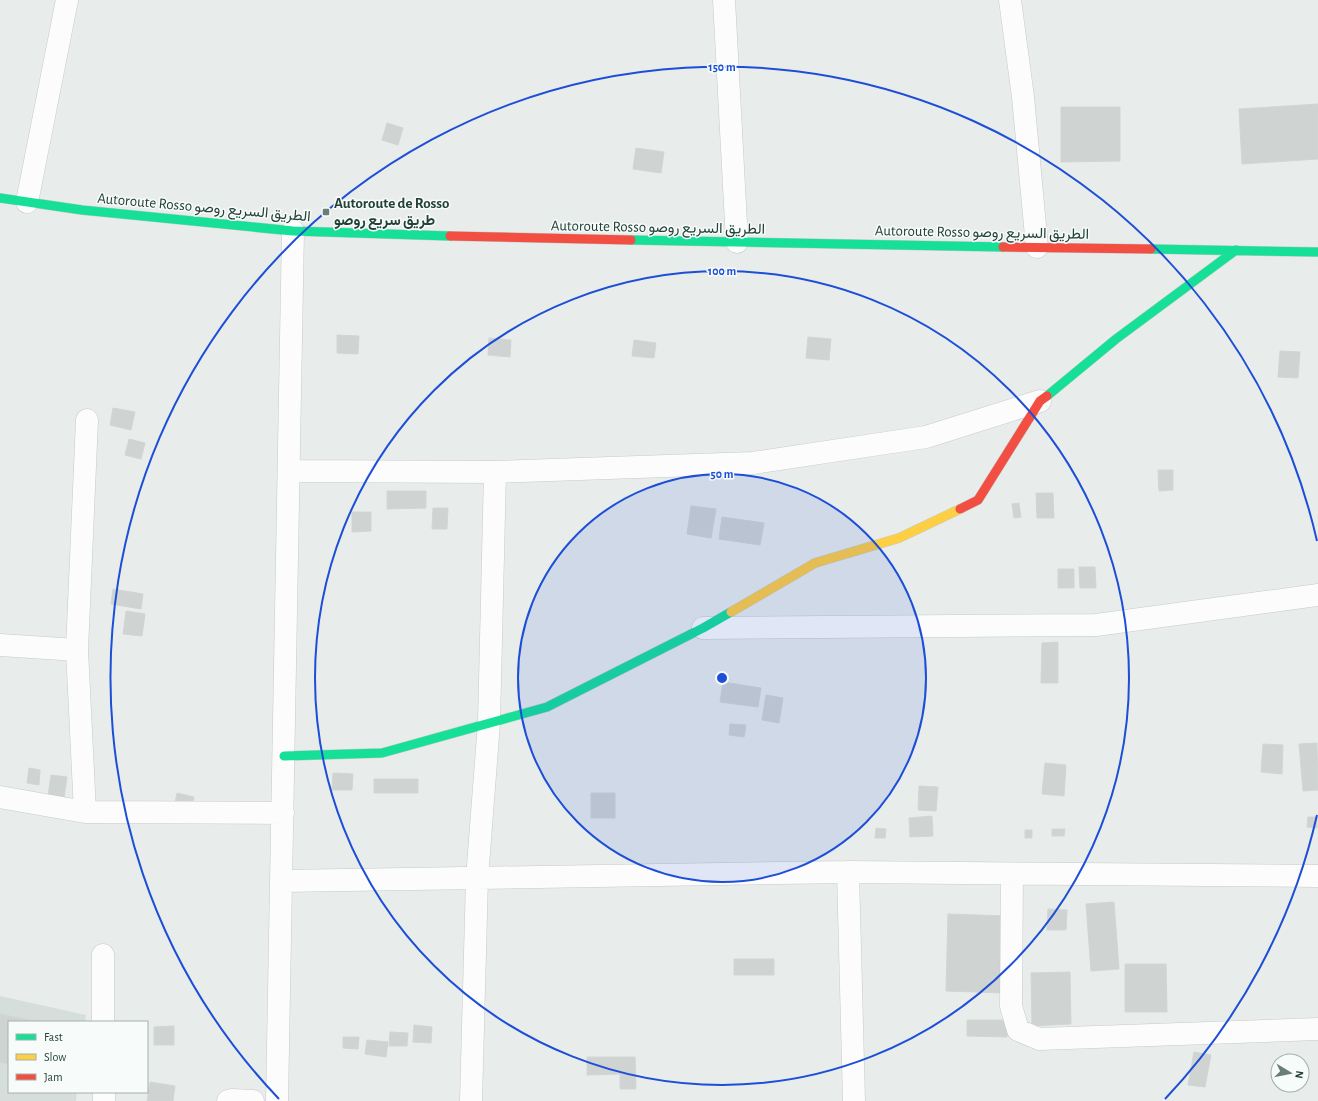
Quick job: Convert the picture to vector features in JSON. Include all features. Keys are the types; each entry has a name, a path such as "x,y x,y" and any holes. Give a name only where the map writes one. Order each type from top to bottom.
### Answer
{"main road":[{"name":"Autoroute Rosso الطريق السريع روصو","path":"0,198 82,210 293,231 498,238 1318,252"},
{"path":"284,756 382,753 547,707 703,628 815,563 899,538 978,500 1040,401 1116,339 1236,250"}],"street":[{"path":"26,202 67,0"},
{"path":"724,0 738,242"},
{"path":"1010,0 1023,97 1037,247"},
{"path":"277,1101 293,231"},
{"path":"289,471 495,472 753,464 926,437 1040,401"},
{"path":"85,812 77,650 87,420"},
{"path":"471,1101 477,878 489,723 495,472"},
{"path":"703,628 1096,625 1318,595"},
{"path":"0,645 77,650"},
{"path":"0,797 85,812 283,813"},
{"path":"848,872 854,1101"},
{"path":"282,881 848,872 1318,876"},
{"path":"1012,874 1011,1006 1018,1030 1039,1038 1318,1029"},
{"path":"103,955 103,1021"},
{"path":"228,1101 253,1101"}],"shaded area":[{"path":"0,996 86,1015 85,1021 8,1021 8,1093 77,1093 76,1101 0,1101"}],"building":[{"path":"1318,104 1318,159 1242,164 1239,109"},
{"path":"1061,107 1120,107 1120,161 1061,162"},
{"path":"387,123 403,128 398,145 382,140"},
{"path":"636,148 664,152 661,173 633,169"},
{"path":"337,335 359,336 358,354 337,353"},
{"path":"808,337 831,339 829,360 806,358"},
{"path":"489,338 511,340 510,357 488,355"},
{"path":"634,340 656,343 654,358 632,356"},
{"path":"1280,351 1300,352 1298,378 1278,377"},
{"path":"113,408 135,412 131,430 110,425"},
{"path":"129,439 145,443 141,459 125,455"},
{"path":"1158,470 1173,470 1173,490 1159,491"},
{"path":"387,491 426,491 426,508 387,509"},
{"path":"1036,493 1053,493 1054,518 1037,518"},
{"path":"1019,503 1021,517 1014,518 1012,504"},
{"path":"691,506 716,509 711,538 687,534"},
{"path":"433,508 448,508 447,529 432,529"},
{"path":"352,512 371,512 371,531 352,532"},
{"path":"722,517 764,523 760,545 719,539"},
{"path":"1079,567 1095,567 1096,588 1080,588"},
{"path":"1058,569 1074,569 1074,588 1058,588"},
{"path":"113,589 143,594 141,609 111,604"},
{"path":"126,611 145,614 142,636 123,634"},
{"path":"1058,642 1058,683 1041,683 1042,643"},
{"path":"723,682 761,688 758,707 720,702"},
{"path":"766,695 783,698 779,723 762,720"},
{"path":"730,724 746,725 744,737 729,735"},
{"path":"1317,743 1318,790 1303,791 1299,744"},
{"path":"1263,744 1283,745 1282,774 1261,772"},
{"path":"1045,763 1066,765 1064,796 1042,794"},
{"path":"29,768 40,770 39,785 27,783"},
{"path":"333,773 353,774 352,790 332,790"},
{"path":"51,775 67,777 64,798 48,796"},
{"path":"374,779 418,779 418,793 374,793"},
{"path":"919,786 938,787 936,811 918,810"},
{"path":"177,793 194,797 192,812 174,808"},
{"path":"591,793 615,793 615,818 591,818"},
{"path":"932,816 933,836 910,837 909,818"},
{"path":"1308,817 1317,817 1317,828 1307,827"},
{"path":"876,828 886,829 885,838 875,838"},
{"path":"1052,829 1065,829 1064,836 1052,836"},
{"path":"1025,830 1032,830 1032,838 1025,838"},
{"path":"1114,902 1119,969 1091,971 1086,904"},
{"path":"1048,909 1067,910 1066,930 1047,930"},
{"path":"948,914 1005,916 1002,993 946,991"},
{"path":"734,959 774,959 774,975 734,975"},
{"path":"1125,964 1166,964 1167,1012 1125,1012"},
{"path":"1070,972 1071,1024 1032,1026 1031,973"},
{"path":"0,1014 34,1021 8,1021 8,1064 0,1062"},
{"path":"967,1020 1008,1020 1007,1037 967,1036"},
{"path":"414,1025 432,1027 431,1043 413,1042"},
{"path":"174,1026 174,1045 154,1045 154,1027"},
{"path":"390,1032 408,1033 407,1046 389,1046"},
{"path":"343,1037 359,1037 358,1049 343,1048"},
{"path":"367,1040 388,1042 386,1057 365,1054"},
{"path":"1194,1052 1211,1055 1205,1087 1188,1085"},
{"path":"587,1057 635,1057 636,1089 620,1089 620,1074 587,1075"},
{"path":"150,1082 175,1086 173,1101 147,1101"}],"traffic: fast":[{"path":"0,198 82,210 293,231 450,236"},
{"path":"631,240 1003,247"},
{"path":"1151,249 1318,252"},
{"path":"1047,396 1116,339 1236,250"},
{"path":"284,756 382,753 547,707 703,628 731,612"}],"traffic: slow":[{"path":"731,612 815,563 899,538 960,509"}],"traffic: jam":[{"path":"450,236 631,240"},
{"path":"1003,247 1151,249"},
{"path":"960,509 978,500 1040,401 1047,396"}],"place":[{"name":"Autoroute de Rosso طريق سريع روصو","path":"326,212"}]}
